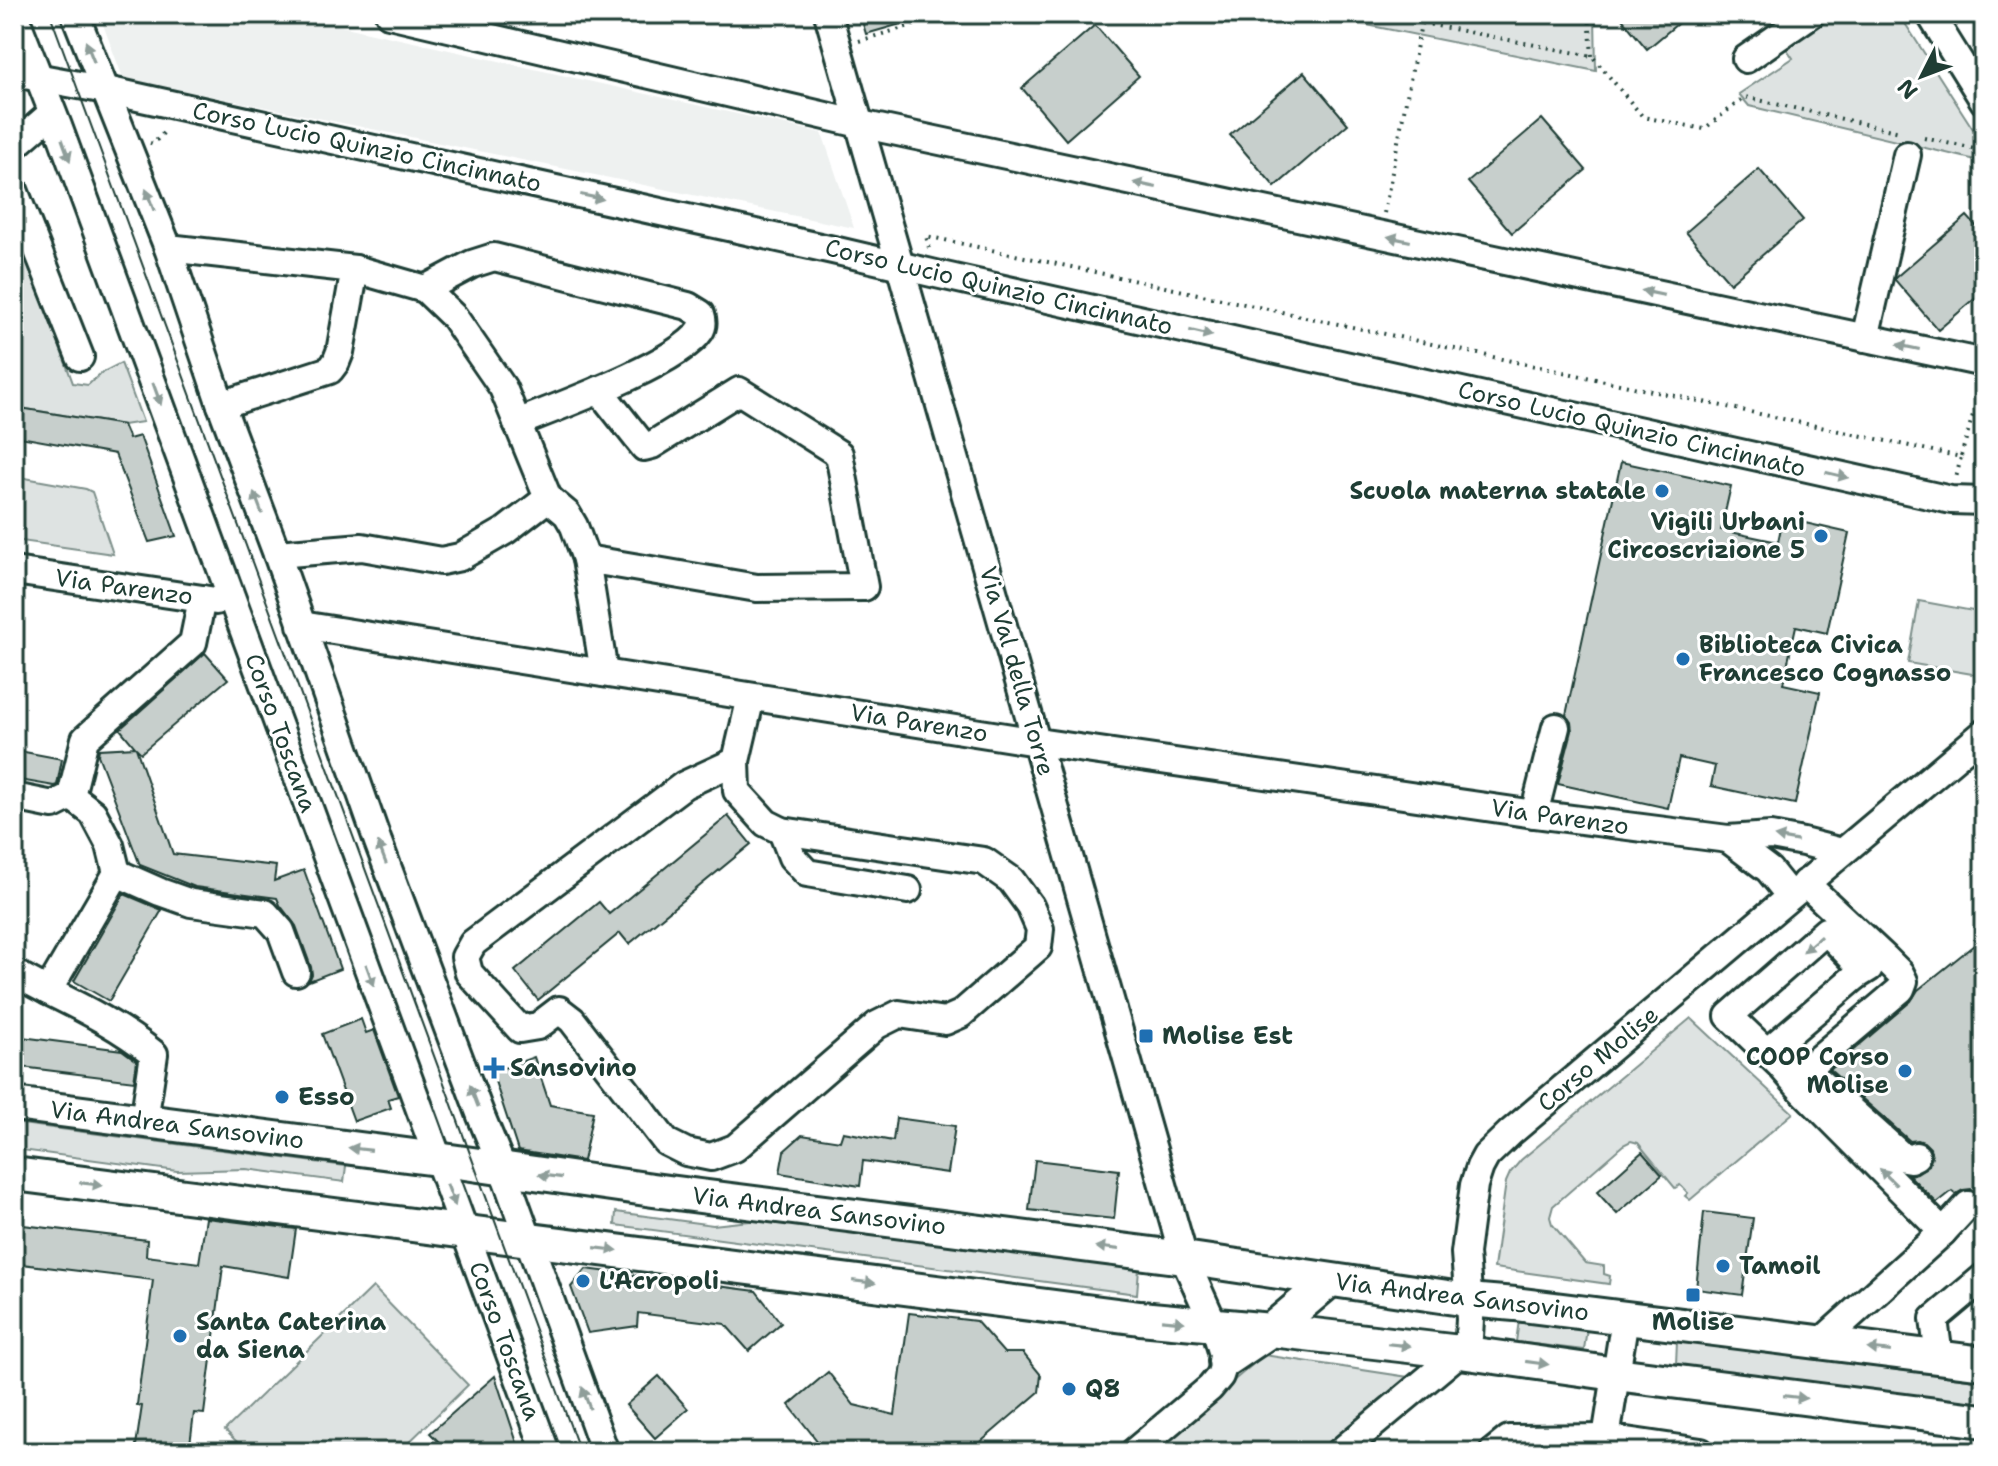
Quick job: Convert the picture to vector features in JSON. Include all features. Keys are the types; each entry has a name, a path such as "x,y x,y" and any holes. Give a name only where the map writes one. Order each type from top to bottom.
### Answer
{"main road":[{"name":"Via Andrea Sansovino","path":"14,1104 1184,1258 1468,1300 1984,1363"},
{"path":"14,1174 1127,1316 1460,1352 1984,1421"},
{"path":"1225,1361 1271,1330 1329,1281"}],"street":[{"name":"Corso Toscana","path":"14,14 26,75 52,113 546,1452"},
{"path":"75,14 168,248 221,405 389,871 529,1238 605,1452"},
{"path":"389,14 860,124 1984,363"},
{"name":"Via Val della Torre","path":"828,14 1184,1258 1214,1325"},
{"path":"1746,59 1811,14"},
{"path":"1930,14 1984,101"},
{"path":"1964,14 1984,46"},
{"name":"Corso Lucio Quinzio Cincinnato","path":"26,75 900,264 1951,500 1984,501"},
{"path":"14,146 52,113"},
{"path":"1865,338 1914,142"},
{"path":"14,190 80,357"},
{"path":"168,248 355,269 425,289 454,317 503,388 548,498 567,514 574,526 586,559 604,673"},
{"path":"425,289 472,264 494,257 688,306 701,314 704,323 701,330 687,345 655,364 517,423"},
{"path":"221,405 330,370 340,352 355,269"},
{"path":"586,559 757,588 864,587 839,454 739,391 644,447 599,390"},
{"path":"277,554 362,547 441,561 460,557 505,531 548,498"},
{"name":"Via Parenzo","path":"14,571 234,604"},
{"path":"14,797 53,805 71,796 85,739 193,643 202,599"},
{"name":"Via Parenzo","path":"301,625 1037,742 1728,839 1771,836 1842,852"},
{"path":"736,761 684,785 473,943 465,957 469,973 520,1029 538,1026 559,1010 572,1020 666,1142 686,1152 711,1157 735,1148 877,1025 899,1014 945,1021 961,1014 1038,947 1040,929 1030,906 1011,880 984,861 782,831 766,823 737,791 736,761 751,697"},
{"path":"1534,814 1556,727"},
{"name":"Corso Molise","path":"1460,1352 1469,1337 1465,1253 1474,1185 1486,1156 1984,733"},
{"path":"48,991 117,873 110,845 93,813 71,796"},
{"path":"782,831 792,857 807,873 908,890"},
{"name":"Via Parenzo","path":"1728,839 1885,958"},
{"path":"117,873 191,903 265,913 281,931 296,972"},
{"path":"1856,976 1859,965 1826,931 1729,1016 1774,1058 1943,1232"},
{"path":"1774,1058 1856,976 1885,958 1900,973 1904,981 1901,989 1811,1065 1808,1072"},
{"path":"14,973 89,1011 154,1054 144,1121"},
{"path":"1774,1058 1808,1072 1904,1158 1916,1156"},
{"path":"1821,1342 1943,1232 1968,1205"},
{"path":"1939,1357 1934,1319 1984,1277"},
{"path":"1606,1438 1625,1318"},
{"path":"1134,1452 1220,1376 1225,1361 1214,1325"},
{"path":"1340,1452 1460,1352"},
{"path":"1493,1452 1509,1439 1606,1438 1701,1452"}],"path":[{"path":"838,47 950,14"},
{"path":"1375,14 1592,56"},
{"path":"1379,235 1423,14"},
{"path":"1589,14 1592,56 1643,117 1704,129 1745,97 1914,142 1984,151"},
{"path":"1961,457 1984,378"}],"shaded area":[{"path":"99,14 287,14 822,133 854,228 123,78"},
{"path":"1312,14 1595,14 1596,71"},
{"path":"1829,14 1899,14 1984,146 1984,162 1749,106 1739,94 1793,58 1784,45"},
{"path":"14,222 73,383 88,385 101,373 121,363 143,422 123,425 14,407"},
{"path":"14,476 92,492 113,554 14,540"},
{"path":"1919,601 1984,613 1984,676 1908,663"},
{"path":"1691,1018 1793,1113 1690,1200 1685,1196 1688,1193 1680,1185 1675,1188 1638,1143 1631,1141 1553,1206 1552,1224 1585,1263 1604,1266 1604,1274 1610,1276 1609,1284 1494,1268 1506,1182 1510,1173 1521,1160"},
{"path":"14,1123 346,1166 344,1182 246,1169 177,1171 14,1149"},
{"path":"616,1212 713,1225 759,1220 1139,1268 1137,1294 615,1225"},
{"path":"373,1287 468,1385 399,1452 247,1452 225,1430"},
{"path":"1519,1320 1587,1328 1584,1350 1516,1342"},
{"path":"1677,1341 1984,1381 1984,1406 1676,1365"},
{"path":"1264,1355 1408,1377 1319,1452 1149,1452"}],"building":[{"path":"860,14 917,14 918,19 866,34"},
{"path":"1618,14 1689,14 1647,49"},
{"path":"1095,25 1139,76 1066,140 1022,88"},
{"path":"1304,72 1348,124 1275,187 1230,135"},
{"path":"1542,119 1586,170 1512,233 1468,182"},
{"path":"1759,169 1803,220 1730,283 1686,232"},
{"path":"1967,216 1984,235 1984,291 1938,330 1895,278"},
{"path":"14,407 123,425 129,439 140,436 176,536 149,542 115,454 14,436"},
{"name":"Biblioteca Civica Francesco Cognasso","path":"1621,462 1731,486 1721,530 1778,542 1783,518 1849,533 1827,633 1796,626 1783,684 1820,692 1795,804 1711,786 1715,766 1679,758 1668,808 1558,784 1572,731 1566,715"},
{"path":"205,653 228,679 141,753 136,748 173,854 276,866 274,881 304,870 340,969 309,981 311,967 296,926 277,898 195,887 140,865 98,755 99,749 135,747 120,729"},
{"path":"14,750 62,759 57,785 14,779"},
{"path":"728,816 751,844 629,944 620,933 538,1000 515,971 599,902 609,914"},
{"path":"124,894 162,910 109,1001 74,981"},
{"name":"COOP Corso Molise","path":"1984,937 1984,1192 1980,1195 1971,1189 1956,1194 1952,1191 1937,1203 1909,1175 1929,1165 1932,1156 1930,1148 1924,1142 1910,1141 1830,1070 1911,1001 1918,990"},
{"path":"361,1019 366,1033 374,1030 398,1096 388,1099 391,1108 354,1121 322,1034"},
{"path":"14,1036 122,1050 137,1061 134,1081 14,1066"},
{"path":"534,1057 550,1105 593,1112 583,1161 518,1151 492,1072"},
{"path":"896,1118 955,1126 948,1173 863,1161 860,1186 780,1173 784,1151 802,1135 840,1141 843,1132 893,1141"},
{"path":"1642,1152 1662,1175 1617,1214 1597,1192"},
{"path":"1035,1160 1119,1170 1114,1219 1029,1210"},
{"path":"1704,1212 1753,1218 1742,1295 1696,1289"},
{"path":"206,1218 296,1229 289,1277 223,1266 204,1414 194,1413 189,1452 135,1452 142,1406 137,1405 153,1280 14,1263 14,1224 147,1240 146,1256 199,1263"},
{"path":"586,1269 756,1291 781,1323 749,1351 725,1324 638,1313 637,1326 588,1333 571,1287"},
{"path":"909,1313 976,1321 1004,1353 1023,1353 1041,1375 1039,1392 969,1452 826,1452 789,1405 828,1372 854,1405 895,1415"},
{"path":"495,1376 520,1452 449,1452 430,1433"},
{"path":"659,1376 688,1409 655,1438 626,1405"}],"tram line":[{"path":"50,14 580,1452"}],"place":[{"name":"Scuola materna statale","path":"1662,491"},
{"name":"Vigili Urbani Circoscrizione 5","path":"1821,536"},
{"name":"Biblioteca Civica Francesco Cognasso","path":"1683,659"},
{"name":"Molise Est","path":"1146,1036"},
{"name":"Sansovino","path":"494,1068"},
{"name":"COOP Corso Molise","path":"1905,1071"},
{"name":"Esso","path":"282,1097"},
{"name":"Tamoil","path":"1723,1266"},
{"name":"L'Acropoli","path":"583,1281"},
{"name":"Molise","path":"1693,1295"},
{"name":"Santa Caterina da Siena","path":"180,1336"},
{"name":"Q8","path":"1069,1389"}]}
